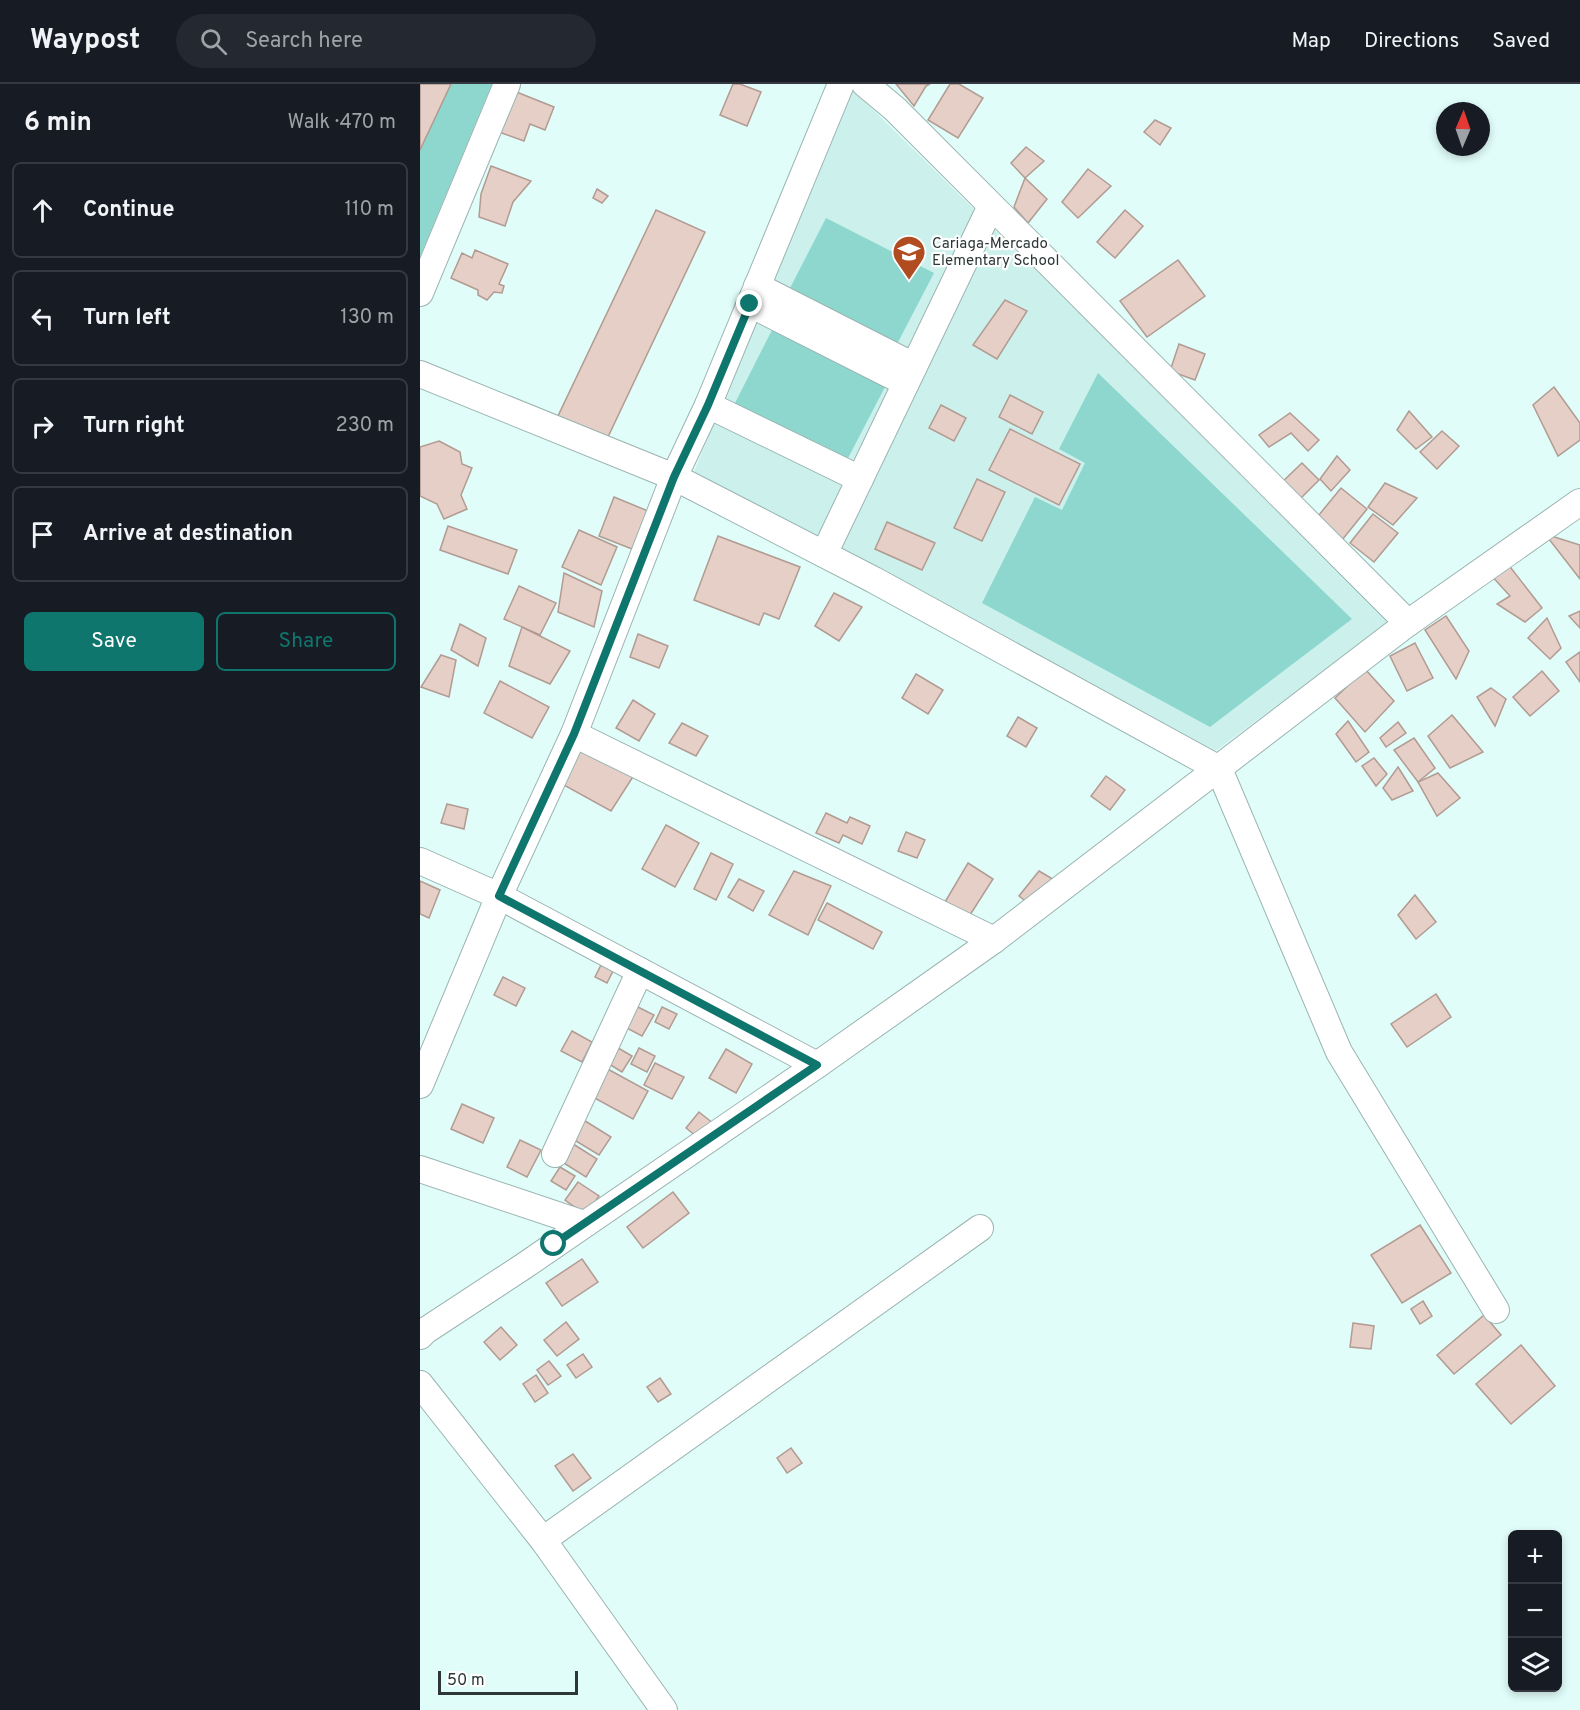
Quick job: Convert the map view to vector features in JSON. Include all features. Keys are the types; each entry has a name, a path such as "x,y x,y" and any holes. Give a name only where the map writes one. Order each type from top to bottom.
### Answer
{"street":[{"path":"420,293 507,84"},
{"path":"420,1085 499,896 574,734 674,477 708,405 841,84"},
{"path":"865,84 895,109 1408,623"},
{"path":"824,554 991,206"},
{"path":"754,295 910,374"},
{"path":"420,374 674,477 824,554 1220,769 1340,1052 1496,1310"},
{"path":"708,405 860,479"},
{"path":"420,1336 817,1065 994,940 1408,623 1580,502"},
{"path":"574,734 994,940"},
{"path":"420,861 499,896 817,1065"},
{"path":"555,1154 640,971"},
{"path":"420,1169 584,1224"},
{"path":"543,1540 980,1228"},
{"path":"420,1384 543,1540 664,1710"}],"shaded area":[{"path":"420,84 492,84 420,257"},
{"name":"Cariaga-Mercado Elementary School","path":"851,88 1392,621 1214,752 693,474"},
{"path":"826,218 934,273 896,346 788,292"},
{"path":"773,328 886,385 846,462 734,405"},
{"path":"1098,373 1352,619 1210,727 982,603 1035,497 1062,510 1085,463 1059,449"}],"building":[{"path":"420,84 451,84 420,150"},
{"path":"733,84 740,84 761,92 747,126 720,115"},
{"path":"896,84 930,84 926,86 914,106"},
{"path":"950,84 959,84 983,98 958,138 928,120"},
{"path":"514,91 554,107 545,130 530,124 524,141 499,132"},
{"path":"1155,120 1171,128 1160,145 1144,132"},
{"path":"1026,147 1044,161 1025,178 1011,163"},
{"path":"491,166 531,181 513,202 505,226 479,217 481,194"},
{"path":"1088,169 1111,186 1078,218 1062,202"},
{"path":"1025,178 1047,199 1028,223 1014,207"},
{"path":"597,189 608,196 602,203 593,198"},
{"path":"656,210 705,232 607,439 558,416"},
{"path":"1125,210 1143,226 1115,258 1097,242"},
{"path":"475,250 508,264 499,284 504,286 502,293 494,292 487,300 478,295 478,290 451,278 462,253 472,258"},
{"path":"1178,260 1205,296 1147,337 1120,301"},
{"path":"1005,300 1027,311 997,359 973,345"},
{"path":"1179,344 1205,354 1195,380 1170,371"},
{"path":"1554,387 1580,423 1580,440 1558,456 1533,405"},
{"path":"1010,395 1043,412 1032,434 999,417"},
{"path":"941,405 966,418 954,441 929,428"},
{"path":"1409,411 1432,437 1416,449 1397,430"},
{"path":"1290,413 1319,440 1308,451 1291,433 1269,447 1259,435"},
{"path":"1010,429 1080,464 1059,505 989,470"},
{"path":"1442,431 1459,446 1437,469 1420,452"},
{"path":"439,441 460,452 462,464 472,468 461,495 467,509 444,519 437,504 420,496 420,447"},
{"path":"1337,456 1350,470 1331,491 1320,479"},
{"path":"1302,463 1319,480 1296,503 1279,485"},
{"path":"977,479 1005,492 982,541 954,528"},
{"path":"1385,483 1417,498 1393,525 1368,507"},
{"path":"1341,488 1367,509 1342,540 1314,521"},
{"path":"614,497 648,511 632,549 599,536"},
{"path":"1373,514 1398,533 1374,562 1350,543"},
{"path":"887,522 935,543 922,570 875,549"},
{"path":"448,526 517,550 508,574 440,550"},
{"path":"579,530 617,547 601,585 562,567"},
{"path":"1545,534 1580,545 1580,579"},
{"path":"718,536 800,567 779,619 764,613 759,625 694,600"},
{"path":"1504,559 1542,608 1525,622 1497,604 1510,596 1489,573"},
{"path":"564,573 602,591 594,627 558,612"},
{"path":"519,586 556,603 540,635 504,619"},
{"path":"834,593 862,607 839,641 815,626"},
{"path":"1580,611 1580,628 1569,616"},
{"path":"1446,616 1469,651 1456,679 1425,630"},
{"path":"1547,618 1561,648 1550,659 1528,638"},
{"path":"460,624 486,638 478,666 451,650"},
{"path":"522,627 570,651 550,684 509,666"},
{"path":"638,634 668,646 659,668 630,657"},
{"path":"1415,643 1433,678 1407,691 1390,656"},
{"path":"1580,652 1580,682 1566,662"},
{"path":"441,655 456,660 449,697 421,687"},
{"path":"1365,669 1394,701 1365,732 1335,698"},
{"path":"1542,671 1559,691 1530,716 1513,697"},
{"path":"916,674 943,690 928,714 902,698"},
{"path":"500,681 549,707 532,738 484,713"},
{"path":"1491,688 1506,699 1495,726 1477,697"},
{"path":"633,700 655,714 639,741 616,728"},
{"path":"1452,715 1483,752 1450,768 1428,736"},
{"path":"1018,717 1037,728 1026,747 1007,736"},
{"path":"1348,721 1369,752 1356,762 1336,734"},
{"path":"1398,722 1406,733 1386,747 1380,738"},
{"path":"682,723 708,736 696,756 669,743"},
{"path":"1414,738 1435,768 1418,782 1394,750"},
{"path":"579,743 636,772 611,811 562,784"},
{"path":"1374,758 1387,774 1376,786 1362,766"},
{"path":"1398,767 1413,791 1392,800 1383,788"},
{"path":"1438,773 1460,798 1437,816 1418,782"},
{"path":"1106,776 1125,790 1110,810 1091,796"},
{"path":"447,804 468,809 464,829 441,823"},
{"path":"826,813 847,823 850,817 870,826 862,844 843,835 839,843 816,833"},
{"path":"666,825 699,843 675,887 642,869"},
{"path":"906,832 925,840 917,858 898,851"},
{"path":"711,853 733,864 716,900 694,889"},
{"path":"968,863 993,879 970,915 945,902"},
{"path":"794,871 831,886 808,935 769,915"},
{"path":"1039,871 1056,881 1033,907 1019,896"},
{"path":"739,879 764,891 753,911 728,897"},
{"path":"420,881 440,890 429,918 420,914"},
{"path":"1415,895 1436,922 1416,939 1398,915"},
{"path":"827,903 882,932 873,949 818,920"},
{"path":"601,965 613,971 607,983 595,977"},
{"path":"503,977 525,988 516,1006 494,995"},
{"path":"1436,994 1451,1017 1407,1047 1391,1024"},
{"path":"632,1004 654,1015 642,1036 621,1025"},
{"path":"662,1007 677,1014 669,1029 655,1022"},
{"path":"572,1031 592,1042 582,1062 561,1051"},
{"path":"613,1045 632,1056 622,1072 604,1061"},
{"path":"639,1048 655,1056 647,1072 631,1064"},
{"path":"726,1049 752,1064 736,1093 709,1078"},
{"path":"655,1063 684,1077 672,1099 644,1085"},
{"path":"604,1067 648,1091 633,1119 589,1095"},
{"path":"462,1104 494,1118 483,1143 451,1129"},
{"path":"699,1112 714,1124 701,1140 686,1128"},
{"path":"582,1119 611,1137 599,1155 571,1138"},
{"path":"520,1140 541,1150 527,1177 507,1167"},
{"path":"570,1142 597,1159 586,1177 559,1160"},
{"path":"560,1167 575,1176 566,1190 551,1181"},
{"path":"578,1182 599,1196 586,1215 565,1200"},
{"path":"673,1192 689,1213 643,1248 627,1227"},
{"path":"1420,1225 1451,1273 1402,1303 1371,1255"},
{"path":"582,1259 598,1282 562,1306 546,1283"},
{"path":"1423,1301 1432,1316 1420,1324 1411,1309"},
{"path":"1484,1315 1501,1335 1454,1374 1437,1355"},
{"path":"566,1322 579,1339 557,1356 544,1340"},
{"path":"1353,1323 1374,1326 1371,1349 1350,1347"},
{"path":"501,1327 517,1345 500,1360 484,1342"},
{"path":"1521,1345 1555,1386 1511,1424 1476,1384"},
{"path":"583,1354 592,1367 576,1378 567,1365"},
{"path":"549,1361 561,1376 548,1385 537,1370"},
{"path":"536,1375 548,1393 535,1402 523,1384"},
{"path":"660,1378 671,1394 658,1402 647,1387"},
{"path":"791,1448 802,1463 787,1473 777,1458"},
{"path":"573,1454 591,1478 573,1491 555,1466"}],"place":[{"name":"Cariaga-Mercado Elementary School","path":"909,281"}],"route":[{"path":"554,1244 817,1065 499,896 574,734 674,477 708,405 750,304"}]}
